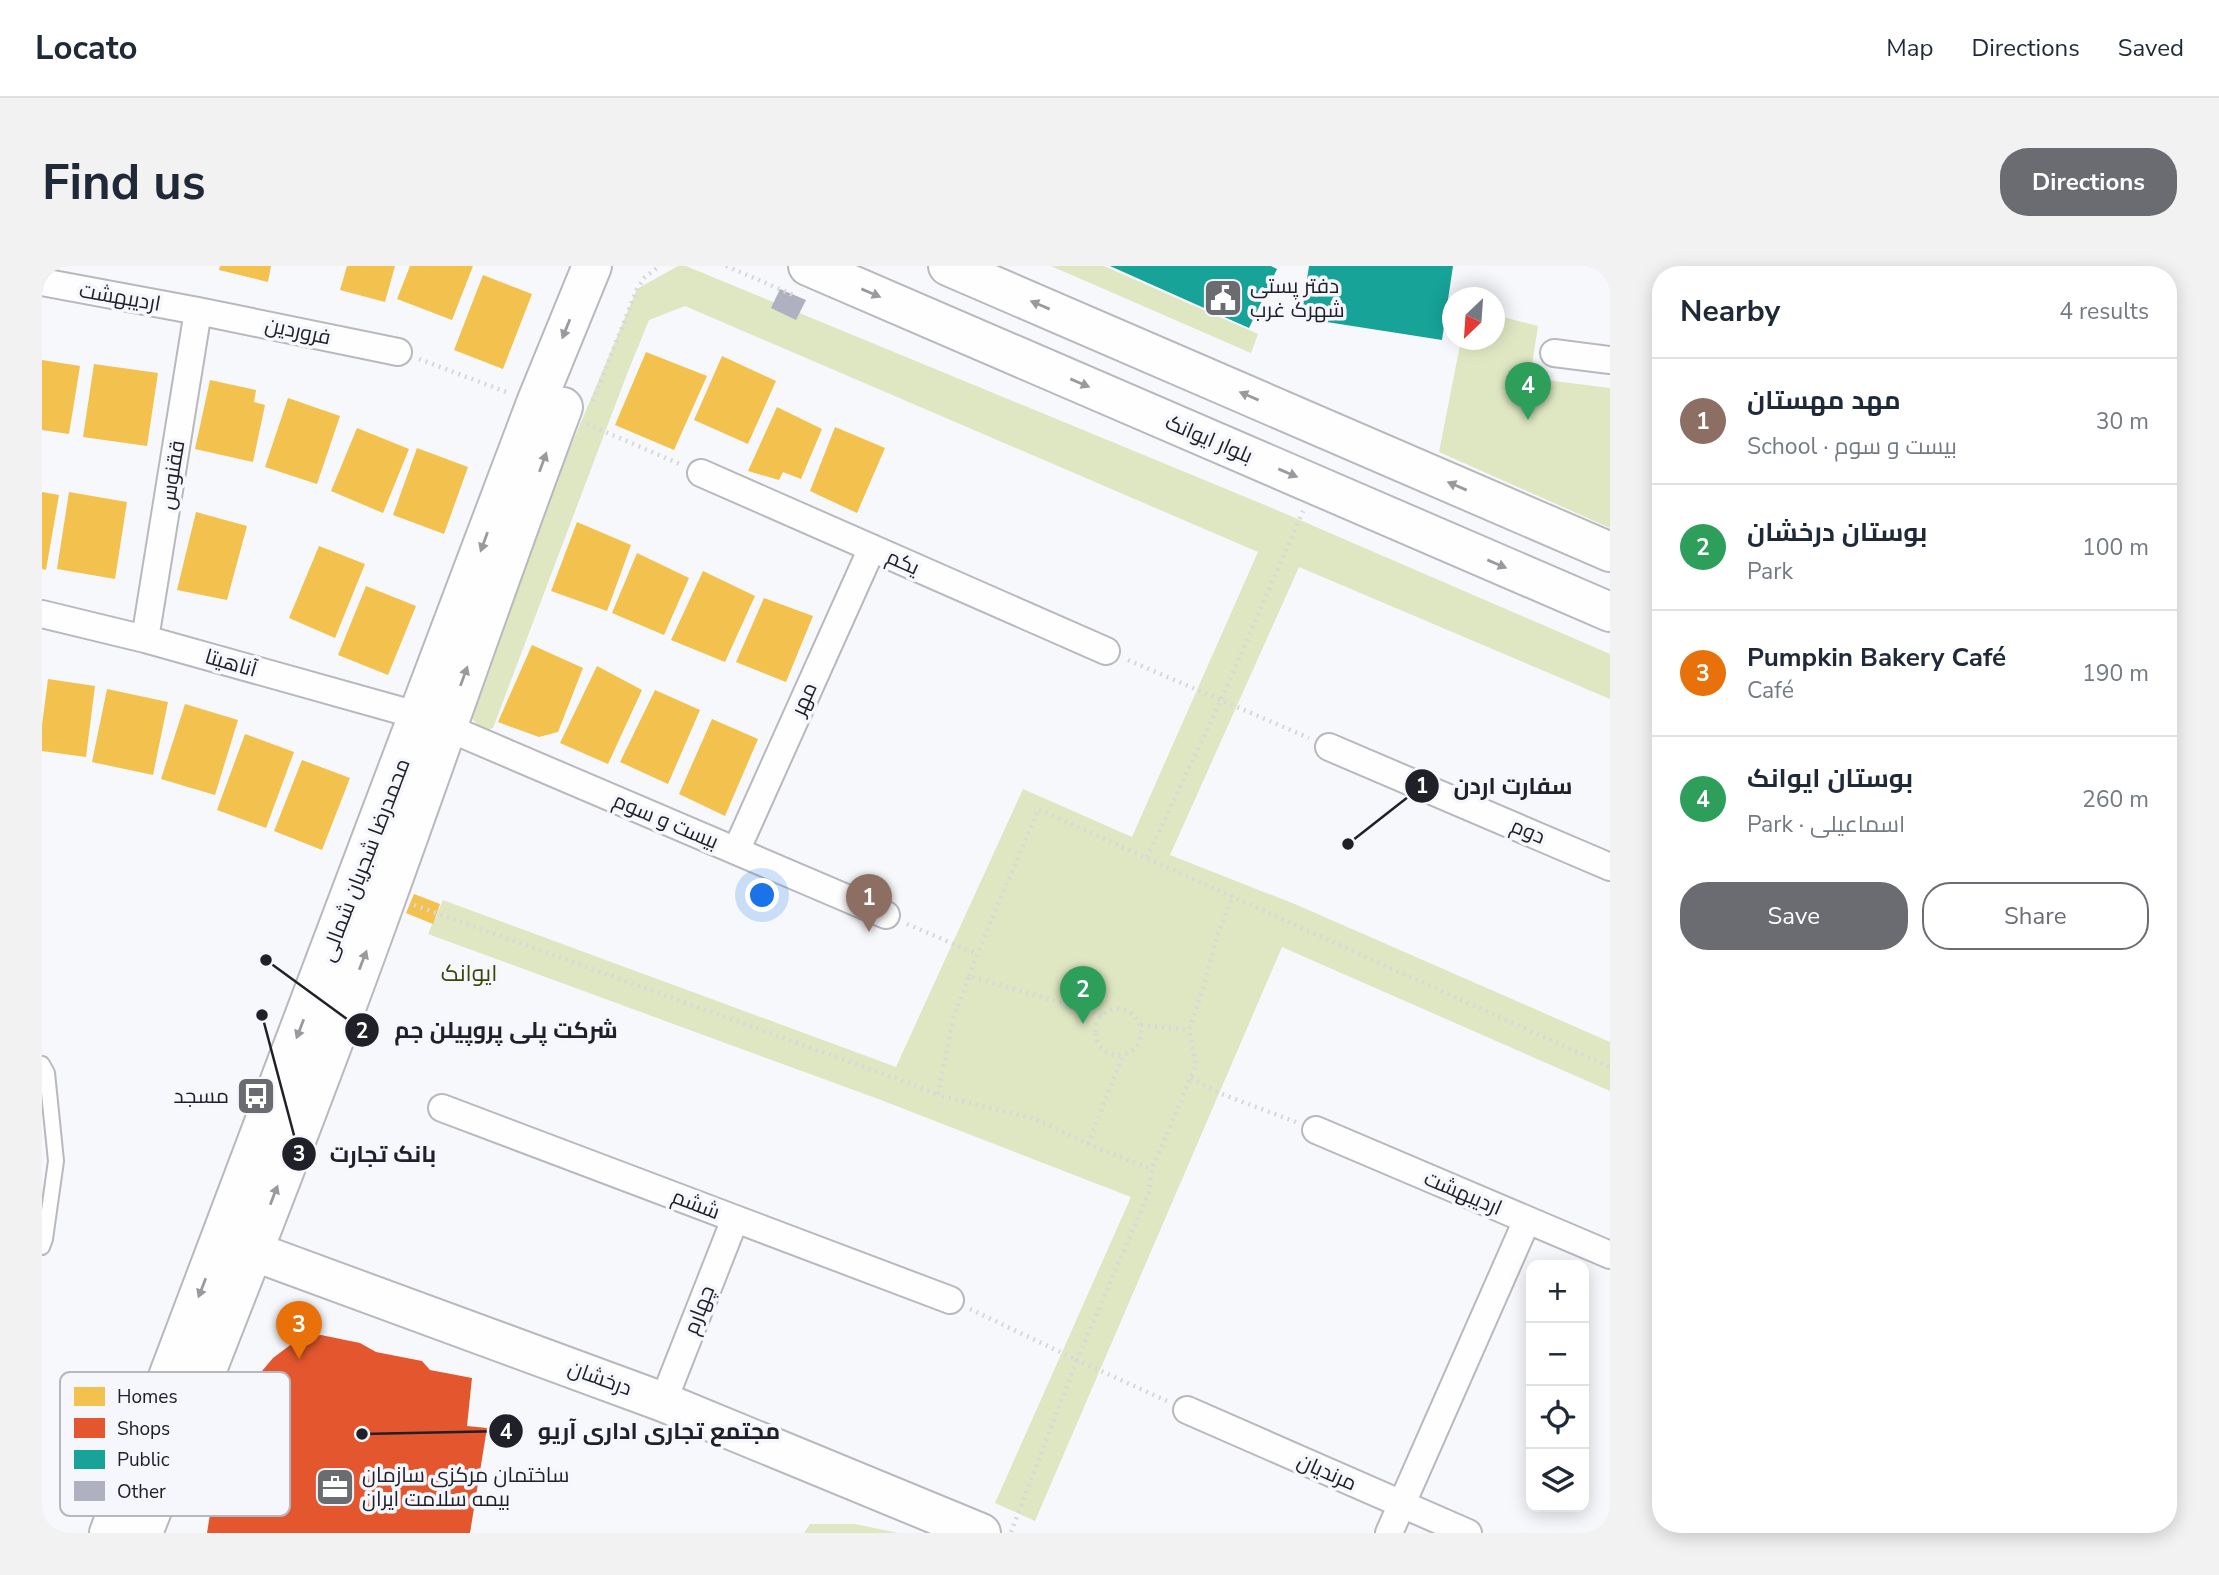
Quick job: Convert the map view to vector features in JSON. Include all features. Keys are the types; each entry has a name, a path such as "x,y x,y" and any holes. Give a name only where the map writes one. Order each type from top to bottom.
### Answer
{"street":[{"name":"محمدرضا شجریان شمالی","path":"196,1372 237,1246 548,408 592,266"},
{"name":"محمدرضا شجریان شمالی","path":"548,408 617,266"},
{"name":"بلوار ایوانک","path":"808,266 1610,612"},
{"path":"948,266 1610,552"},
{"name":"اردیبهشت","path":"42,282 198,311"},
{"name":"فروردین","path":"198,311 398,352"},
{"name":"ققنوس","path":"145,639 198,311"},
{"path":"1554,352 1610,360"},
{"name":"یکم","path":"701,473 1106,651"},
{"name":"مهر","path":"736,850 872,548"},
{"name":"آناهیتا","path":"42,614 145,639 433,721"},
{"name":"محمدرضا شجریان شمالی","path":"181,1372 387,896 433,721"},
{"name":"بیست و سوم","path":"433,721 886,915"},
{"name":"دوم","path":"1329,747 1610,867"},
{"name":"ششم","path":"442,1108 950,1300"},
{"name":"اردیبهشت","path":"1316,1130 1610,1255"},
{"name":"چهارم","path":"663,1402 735,1219"},
{"path":"1389,1533 1527,1220"},
{"name":"درخشان","path":"237,1246 663,1402 981,1533"},
{"name":"مرنديان","path":"1187,1410 1468,1533"},
{"name":"محمدرضا شجریان شمالی","path":"109,1533 117,1516"},
{"name":"محمدرضا شجریان شمالی","path":"143,1533 149,1516"}],"lane":[{"path":"42,1064 47,1073 56,1161 42,1247"}],"path":[{"path":"398,352 548,408 701,473"},
{"path":"1147,857 1221,700 1315,485"},
{"path":"1106,651 1329,747"},
{"path":"938,1095 953,1019 977,954 1038,809 1610,1067"},
{"path":"387,896 938,1095 1035,1119 1088,1144 1152,1169"},
{"path":"1011,1533 1077,1360 1149,1192 1152,1169 1196,1065 1189,1030 1217,936 1233,896"},
{"path":"886,915 977,954"},
{"path":"969,976 1102,1015"},
{"path":"1124,1009 1132,1013 1141,1025 1136,1047 1123,1055 1108,1054 1097,1043 1095,1029 1102,1015 1108,1010 1124,1009"},
{"path":"1141,1025 1189,1030"},
{"path":"1088,1144 1123,1055"},
{"path":"1191,1078 1219,1093 1316,1130"},
{"path":"950,1300 1187,1410"}],"green space":[{"path":"678,266 686,266 1279,511 1610,654 1610,699 1299,567 1170,855 1297,905 1610,1042 1610,1091 1282,947 1035,1521 995,1503 1131,1197 881,1100 428,934 443,900 896,1067 1023,789 1132,837 1258,552 685,306 649,320 493,728 483,731 467,713 544,510 637,289"},
{"path":"1051,266 1104,266 1258,334 1251,353"},
{"path":"1505,318 1538,326 1530,378 1610,388 1610,528 1439,452 1459,350 1505,350"},
{"path":"810,1524 855,1524 898,1533 804,1533"}],"building: Homes":[{"path":"220,266 271,266 268,282 219,270"},
{"path":"347,266 395,266 385,302 340,290"},
{"path":"410,266 473,266 452,320 397,299"},
{"path":"483,275 532,294 503,369 454,350"},
{"path":"646,352 707,376 674,450 615,425"},
{"path":"722,356 776,381 748,444 694,420"},
{"path":"42,360 80,366 69,434 42,430"},
{"path":"94,364 158,373 147,446 83,437"},
{"path":"210,380 256,390 254,402 265,405 253,462 195,449"},
{"path":"288,398 340,416 317,484 265,467"},
{"path":"777,407 822,429 801,479 783,472 779,480 748,471"},
{"path":"835,427 885,448 857,513 810,491"},
{"path":"357,428 409,449 383,513 331,491"},
{"path":"417,448 468,467 444,534 393,515"},
{"path":"42,492 59,495 46,570 42,569"},
{"path":"69,492 127,502 115,579 57,569"},
{"path":"196,512 247,526 227,600 177,590"},
{"path":"577,522 631,545 607,611 551,591"},
{"path":"319,546 365,564 335,638 289,618"},
{"path":"637,553 689,578 664,635 612,613"},
{"path":"703,571 755,596 725,662 671,640"},
{"path":"366,586 416,606 388,675 338,655"},
{"path":"764,598 813,616 786,682 736,662"},
{"path":"532,645 583,668 558,732 539,737 498,722"},
{"path":"597,666 642,690 608,764 560,743"},
{"path":"48,679 95,686 86,757 42,751 42,725"},
{"path":"107,689 168,702 153,775 92,762"},
{"path":"655,690 700,710 668,784 620,762"},
{"path":"185,704 238,720 215,795 161,779"},
{"path":"712,719 758,739 725,816 679,794"},
{"path":"245,734 294,752 266,828 217,810"},
{"path":"302,760 350,778 322,850 274,831"},
{"path":"414,894 440,904 433,924 406,913"}],"building: Shops":[{"path":"321,1335 360,1343 376,1352 422,1361 430,1370 472,1378 467,1426 487,1428 470,1533 207,1533 210,1516 290,1516 290,1372 261,1372 273,1358 301,1337"}],"building: Public":[{"name":"دفتر پستی شهرک غرب","path":"1110,266 1271,266 1277,269 1249,328"},
{"path":"1309,266 1453,266 1450,287 1442,287 1442,340 1301,318"}],"building: Other":[{"path":"780,289 806,300 796,320 771,308"}],"place":[{"name":"دفتر پستی شهرک غرب","path":"1223,298"},
{"name":"بوستان ایوانک","path":"1528,420"},
{"name":"سفارت اردن","path":"1348,844"},
{"name":"مهد مهستان","path":"869,932"},
{"name":"شرکت پلی پروپیلن جم","path":"266,960"},
{"name":"بانک تجارت","path":"262,1015"},
{"name":"بوستان درخشان","path":"1083,1024"},
{"name":"مسجد","path":"256,1096"},
{"name":"Pumpkin Bakery Café","path":"299,1359"},
{"name":"مجتمع تجاری اداری آريو","path":"362,1434"},
{"name":"ساختمان مرکزی سازمان بیمه سلامت ایران","path":"335,1487"}],"district":[{"name":"ایوانک","path":"469,973"}]}
